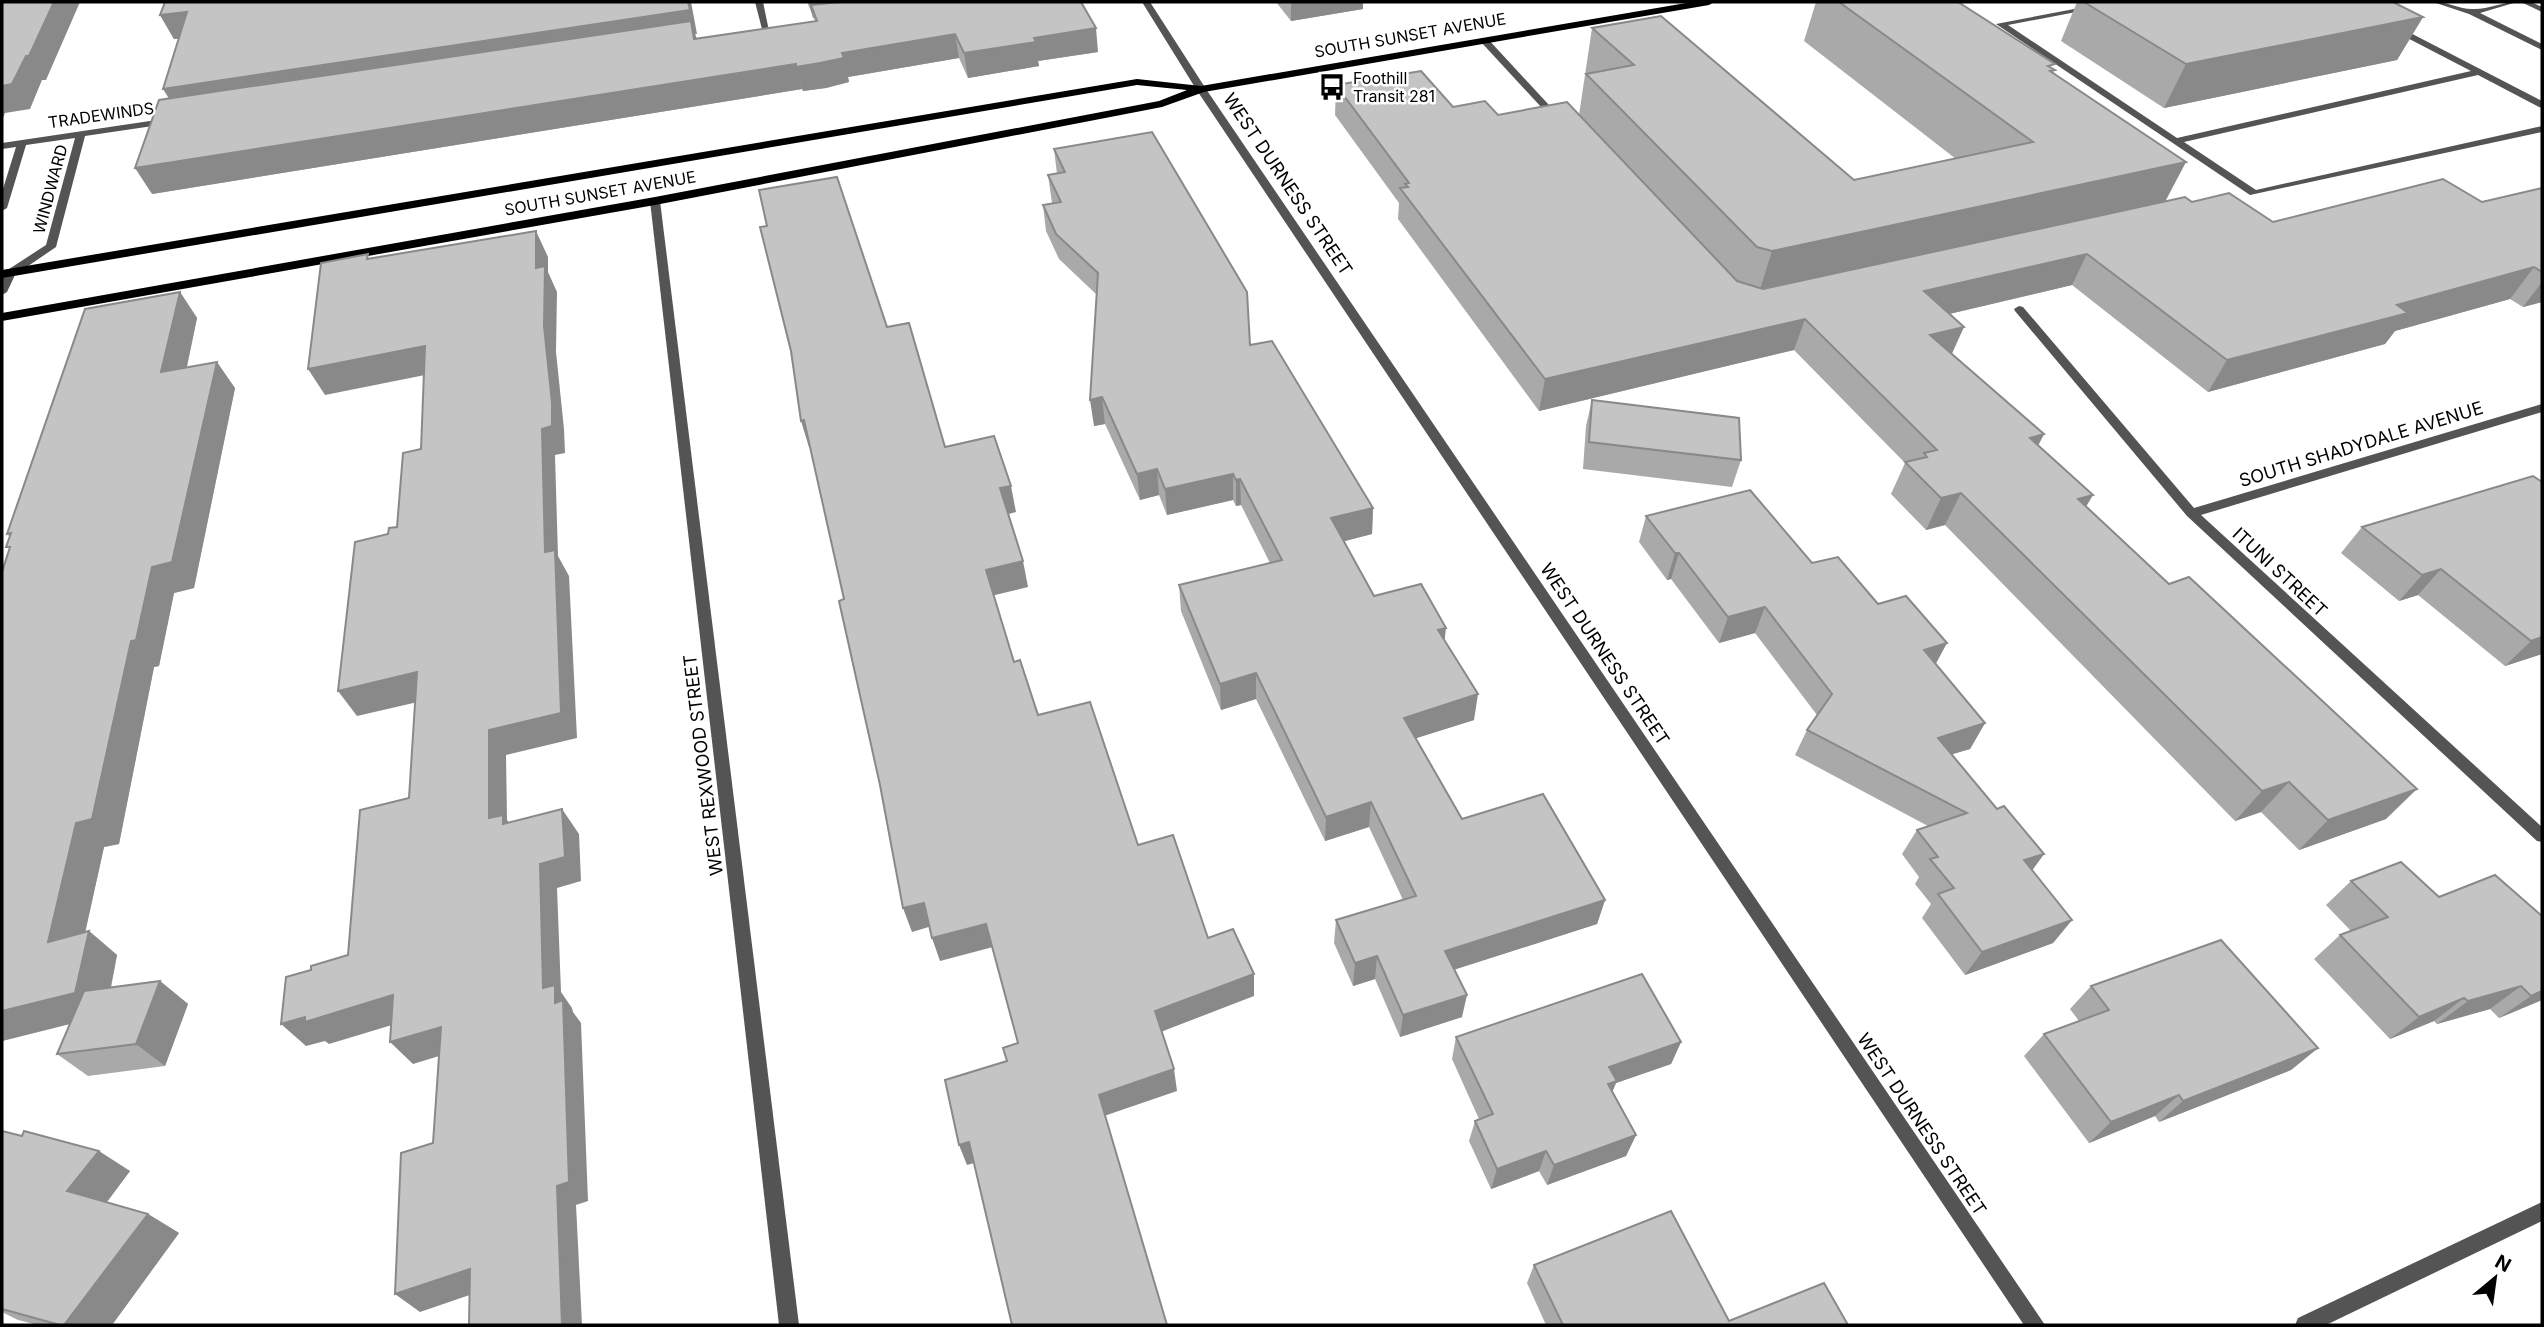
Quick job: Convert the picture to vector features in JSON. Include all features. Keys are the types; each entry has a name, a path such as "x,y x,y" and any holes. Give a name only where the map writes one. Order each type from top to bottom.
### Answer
{"main road":[{"name":"SOUTH SUNSET AVENUE","path":"2,317 655,201 1162,104 1201,89 1709,2"},
{"name":"SOUTH SUNSET AVENUE","path":"4,271 1137,82 1201,89"}],"street":[{"path":"759,2 766,29"},
{"name":"WEST DURNESS STREET","path":"1146,2 1201,89 2035,1325"},
{"path":"2124,2 2000,24 2254,193 2542,129"},
{"path":"2437,2 2472,12 2542,47"},
{"path":"2472,12 2513,2"},
{"path":"2525,2 2542,10"},
{"path":"2383,22 2542,106"},
{"path":"752,32 779,28"},
{"path":"1484,40 1568,131"},
{"path":"2176,141 2479,72"},
{"name":"TRADEWINDS","path":"2,146 177,119"},
{"name":"WINDWARD","path":"4,271 51,247 81,134"},
{"path":"2,208 22,142"},
{"name":"WEST REXWOOD STREET","path":"655,201 789,1325"},
{"path":"2,292 4,271"},
{"name":"ITUNI STREET","path":"2019,310 2191,513 2542,836"},
{"name":"SOUTH SHADYDALE AVENUE","path":"2191,513 2542,408"},
{"path":"2305,1325 2542,1211"}],"building":[{"path":"2,2 54,2 29,56 26,56 12,84 2,86"},
{"path":"165,2 688,2 690,10 163,89 187,12 160,15"},
{"path":"839,2 1081,2 1096,28 1034,38 1036,42 964,53 955,34 842,53 844,58 796,67 796,64 135,168 159,100 691,21 694,39 817,21 811,5"},
{"path":"1839,2 1958,2 2055,64 2048,66 2055,70 2050,71 2186,162 1772,251 1757,247 1586,74 1634,65 1592,28 1661,16 1854,180 2033,142"},
{"path":"2084,2 2393,2 2423,17 2186,64"},
{"path":"1421,71 1453,107 1485,101 1498,115 1567,102 1737,281 1763,289 2185,197 2192,202 2229,193 2273,222 2443,179 2482,202 2542,188 2542,272 2534,267 2397,305 2408,313 2227,360 2087,254 1924,291 1964,327 1930,335 2044,434 2030,438 2093,495 2078,499 2169,584 2189,577 2417,789 2328,820 2289,782 2262,791 1961,493 1941,498 1905,462 1927,457 1924,453 1937,450 1805,319 1545,379 1400,188 1408,187 1405,184 1409,183 1336,85"},
{"path":"1152,132 1247,292 1250,345 1272,341 1373,508 1331,518 1374,596 1421,584 1446,628 1438,630 1478,694 1404,718 1462,819 1543,794 1605,900 1445,951 1467,995 1403,1015 1377,956 1355,963 1336,920 1416,896 1371,802 1326,817 1256,673 1220,684 1179,585 1282,560 1240,479 1236,480 1233,474 1165,489 1157,469 1137,474 1102,397 1090,400 1098,273 1056,234 1043,205 1061,202 1048,175 1065,172 1054,149"},
{"path":"837,177 887,327 909,323 945,447 994,436 1011,486 1000,488 1023,561 986,570 1014,662 1020,660 1038,715 1090,702 1138,845 1173,835 1208,938 1233,929 1254,974 1155,1011 1174,1069 1099,1095 1167,1325 1012,1325 969,1142 959,1145 945,1080 1007,1061 1003,1048 1018,1043 986,924 932,938 924,903 903,908 880,785 839,601 844,599 804,420 801,421 791,351 760,227 767,226 759,190"},
{"path":"536,231 536,268 545,266 544,326 552,403 552,426 542,429 545,552 555,550 561,713 489,730 489,818 503,815 503,824 562,809 565,857 540,864 543,988 555,985 555,1003 563,1000 569,1182 557,1186 562,1325 469,1325 470,1269 395,1294 401,1153 433,1143 441,1027 390,1042 393,995 305,1022 305,1017 281,1024 286,977 348,955 360,810 409,798 417,672 338,691 355,542 388,534 389,528 397,527 403,453 421,449 425,346 308,369 321,263 368,254 367,259"},
{"path":"180,292 161,372 217,362 172,562 152,567 136,640 131,641 92,819 76,823 48,942 89,931 75,993 2,1011 2,572 10,547 6,547 11,533 7,534 85,309"},
{"path":"1592,400 1739,418 1741,460 1589,442"},
{"path":"2533,476 2542,482 2542,637 2531,641 2441,569 2422,575 2362,527"},
{"path":"1750,490 1812,563 1838,557 1878,604 1906,596 1947,643 1924,650 1985,723 1938,738 1997,809 2004,806 2044,854 2024,860 2072,920 1982,952 1938,894 1954,888 1930,859 1938,857 1917,830 1967,813 1807,730 1832,694 1765,607 1728,617 1679,553 1675,553 1646,516"},
{"path":"2401,862 2439,897 2495,875 2542,916 2542,991 2531,996 2521,986 2468,1001 2464,998 2419,1017 2340,935 2388,917 2351,881"},
{"path":"2221,940 2318,1048 2183,1101 2179,1095 2111,1122 2044,1034 2109,1010 2091,986"},
{"path":"1642,974 1681,1042 1609,1067 1617,1081 1608,1084 1636,1135 1554,1165 1546,1151 1497,1169 1475,1121 1493,1114 1456,1037"},
{"path":"160,981 136,1044 57,1054 84,991"},
{"path":"2,1131 22,1136 24,1131 99,1151 67,1191 148,1214 64,1325 2,1309"},
{"path":"1671,1211 1729,1321 1824,1283 1848,1325 1563,1325 1534,1265"}],"place":[{"name":"Foothill Transit 281","path":"1332,87"}]}
